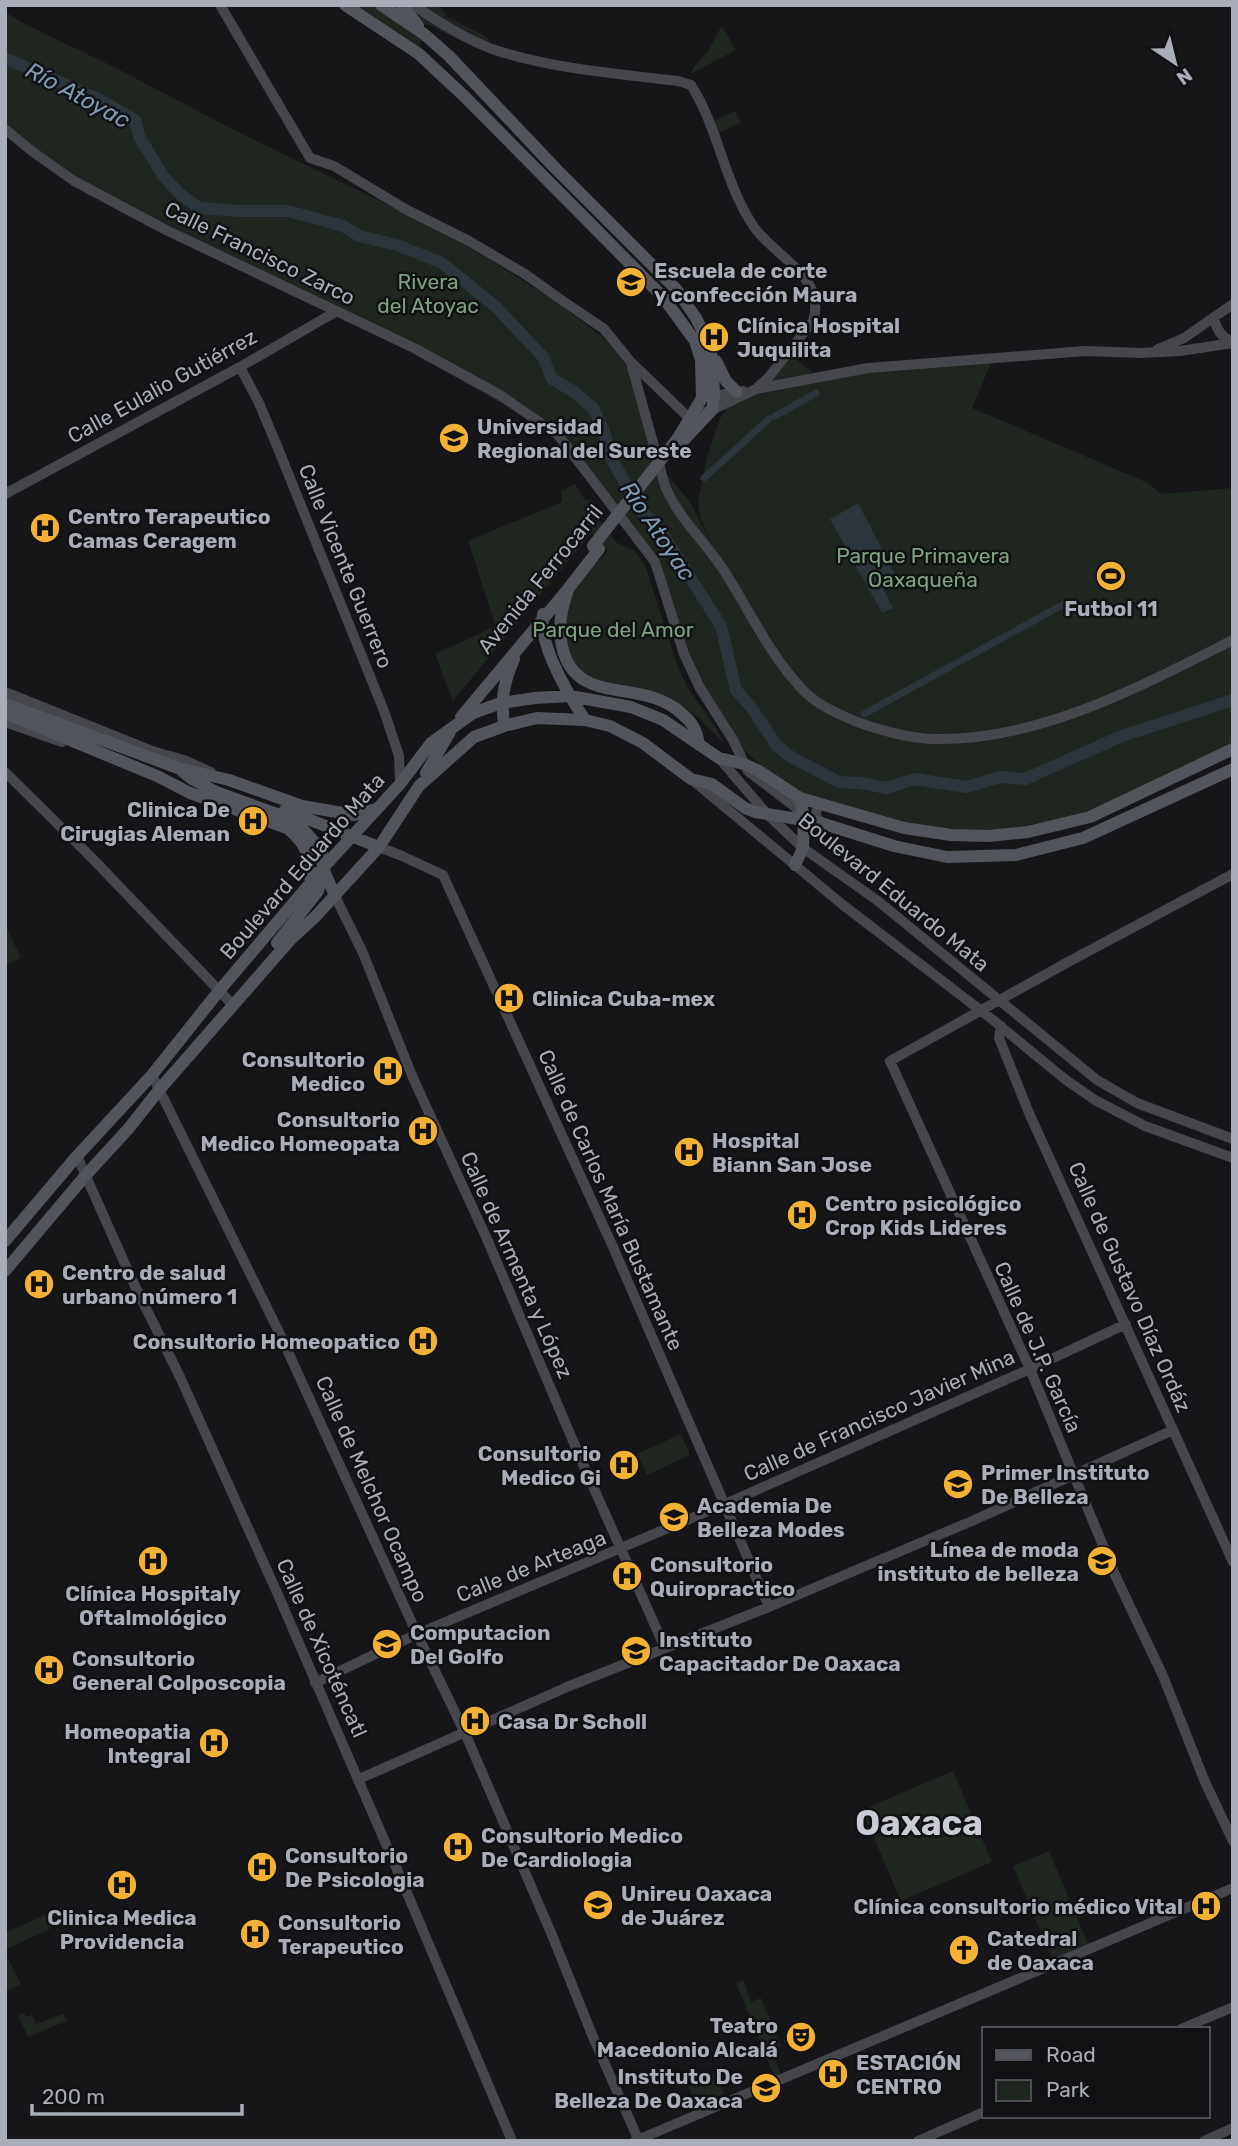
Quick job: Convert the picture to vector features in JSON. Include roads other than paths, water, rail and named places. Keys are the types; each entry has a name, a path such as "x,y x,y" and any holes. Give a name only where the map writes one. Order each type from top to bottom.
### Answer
{"main road":[{"path":"345,5 419,54 465,97 663,298 695,341 710,401"},
{"path":"381,5 424,34 449,55 557,170 677,290 696,318 726,381 737,392"},
{"path":"402,5 424,34"},
{"path":"680,440 710,401 713,366 709,346"},
{"path":"680,440 692,416 710,401"},
{"name":"Avenida Ferrocarril","path":"431,743 545,603 596,547 680,440"},
{"name":"Avenida Ferrocarril","path":"419,786 452,728 568,589 596,547"},
{"path":"568,589 562,605 561,642 571,670 583,681 655,696 674,706 695,726 699,745"},
{"path":"545,603 542,618 549,651 570,696 590,721"},
{"path":"504,726 501,703 503,690 520,645"},
{"name":"Boulevard Eduardo Mata","path":"5,1241 152,1075 219,991 323,868 400,784 431,743 473,713 501,703 570,696 631,707 663,720 719,758"},
{"path":"590,721 591,700"},
{"path":"5,704 178,768 229,780 302,806 354,814 376,809"},
{"path":"5,713 157,776 190,793 288,828 299,837 306,848 311,884"},
{"path":"473,713 494,719 504,726"},
{"name":"Boulevard Eduardo Mata","path":"5,1271 290,939 335,896 379,847 419,786 474,737 537,718 590,721 610,726 643,743 691,779"},
{"path":"719,758 744,764 800,798 822,805 904,828 951,835 988,836 1028,832 1090,817 1233,749"},
{"path":"152,751 216,792 285,817 302,828 322,851 323,868 317,891 266,956 248,988"},
{"path":"691,779 718,788 745,808 821,822 894,846 947,857 1016,855 1083,838 1233,769"},
{"path":"157,776 192,779 224,787 379,847"},
{"path":"795,865 803,848 804,819 800,798"},
{"path":"323,868 335,896"}],"street":[{"path":"220,5 310,158 334,166 384,197 469,241 525,274 604,329 680,412 692,416"},
{"path":"413,5 437,21 498,51 575,68 691,85 710,122 727,177 738,202 755,230 804,275 814,295 813,321 768,378 756,389 710,401"},
{"name":"Calle Francisco Zarco","path":"5,129 82,186 166,230 414,348 489,389 558,435 655,562 684,654 700,688 733,740 759,771"},
{"path":"1149,352 1184,338 1233,304"},
{"name":"Calle Eulalio Gutiérrez","path":"5,494 240,367 337,311"},
{"path":"1214,318 1215,327 1233,342"},
{"path":"710,401 737,392 868,368 1085,351 1180,351 1233,342"},
{"path":"630,360 672,503 714,554 770,647 802,690 849,719 905,736 931,739 966,738 1004,731 1065,717 1127,693 1233,640"},
{"name":"Calle Vicente Guerrero","path":"240,367 259,403 384,711 399,756 400,784"},
{"path":"5,692 152,751 184,760 229,780"},
{"path":"5,722 47,738 90,749"},
{"name":"Calle Francisco Zarco","path":"733,740 744,764 756,778 793,806 804,819"},
{"path":"399,756 419,759"},
{"name":"Boulevard Eduardo Mata","path":"719,758 767,814 803,848 878,901 1097,1080 1136,1102 1233,1139"},
{"path":"5,772 233,1005"},
{"name":"Boulevard Eduardo Mata","path":"691,779 843,905 1001,1026 1066,1080 1095,1100 1145,1126 1230,1156"},
{"path":"821,822 815,815 822,805"},
{"name":"Calle de Carlos María Bustamante","path":"379,847 443,874 613,1247 769,1607"},
{"path":"981,1011 1233,874"},
{"name":"Calle de Armenta y López","path":"335,896 363,953 413,1078 487,1239 665,1648"},
{"name":"Calle de J.P. García","path":"981,1011 890,1061 1030,1369 1116,1577 1163,1676 1233,1841"},
{"name":"Calle de Gustavo Díaz Ordáz","path":"1001,1026 999,1038 1029,1113 1233,1562"},
{"name":"Calle de Melchor Ocampo","path":"152,1075 278,1330 465,1733 638,2140"},
{"name":"Calle de Xicoténcatl","path":"78,1156 133,1282 185,1389 279,1597 512,2141"},
{"name":"Calle de Francisco Javier Mina","path":"724,1504 1126,1324"},
{"path":"359,1779 567,1687 769,1607 972,1521 1173,1430"},
{"name":"Calle de Arteaga","path":"315,1683 417,1634 724,1504"},
{"path":"638,2140 1233,1888"},
{"path":"1186,2027 1233,2007"},
{"path":"918,2141 982,2113"},
{"path":"1204,2141 1233,2129"}],"waterway":[{"name":"Río Atoyac","path":"5,58 98,99 135,120 139,136 163,176 180,194 199,208 288,211 343,226 359,236 397,245 442,263 496,307 543,357 552,379 573,391 593,408 604,431 610,456 639,508 662,533 721,626 736,690 777,746 791,757 839,782 887,788 914,779 967,787 1000,777 1025,779 1122,736 1233,700"},
{"path":"775,416 816,393"},
{"path":"704,478 769,419"},
{"path":"864,714 1064,604"}],"place":[{"name":"Escuela de corte y confección Maura","path":"631,282"},
{"name":"Clínica Hospital Juquilita","path":"714,337"},
{"name":"Universidad Regional del Sureste","path":"454,438"},
{"name":"Centro Terapeutico Camas Ceragem","path":"45,528"},
{"name":"Futbol 11","path":"1111,576"},
{"name":"Clinica De Cirugias Aleman","path":"253,821"},
{"name":"Clinica Cuba-mex","path":"509,998"},
{"name":"Consultorio Medico","path":"388,1071"},
{"name":"Consultorio Medico Homeopata","path":"423,1131"},
{"name":"Hospital Biann San Jose","path":"689,1152"},
{"name":"Centro psicológico Crop Kids Lideres","path":"802,1215"},
{"name":"Centro de salud urbano número 1","path":"39,1284"},
{"name":"Consultorio Homeopatico","path":"423,1341"},
{"name":"Consultorio Medico Gi","path":"624,1465"},
{"name":"Primer Instituto De Belleza","path":"958,1484"},
{"name":"Academia De Belleza Modes","path":"674,1517"},
{"name":"Clínica Hospitaly Oftalmológico","path":"153,1561"},
{"name":"Línea de moda instituto de belleza","path":"1102,1561"},
{"name":"Consultorio Quiropractico","path":"627,1576"},
{"name":"Computacion Del Golfo","path":"387,1644"},
{"name":"Instituto Capacitador De Oaxaca","path":"636,1651"},
{"name":"Consultorio General Colposcopia","path":"49,1670"},
{"name":"Casa Dr Scholl","path":"475,1721"},
{"name":"Homeopatia Integral","path":"214,1743"},
{"name":"Consultorio Medico De Cardiologia","path":"458,1847"},
{"name":"Consultorio De Psicologia","path":"262,1867"},
{"name":"Clinica Medica Providencia","path":"122,1885"},
{"name":"Unireu Oaxaca de Juárez","path":"598,1905"},
{"name":"Clínica consultorio médico Vital","path":"1206,1906"},
{"name":"Consultorio Terapeutico","path":"255,1934"},
{"name":"Catedral de Oaxaca","path":"964,1950"},
{"name":"Teatro Macedonio Alcalá","path":"801,2037"},
{"name":"ESTACIÓN CENTRO","path":"833,2074"},
{"name":"Instituto De Belleza De Oaxaca","path":"766,2088"}],"district":[{"name":"Oaxaca","path":"919,1823"}],"park label":[{"name":"Rivera del Atoyac","path":"428,293"},
{"name":"Parque Primavera Oaxaqueña","path":"923,567"},
{"name":"Parque del Amor","path":"613,629"}]}
